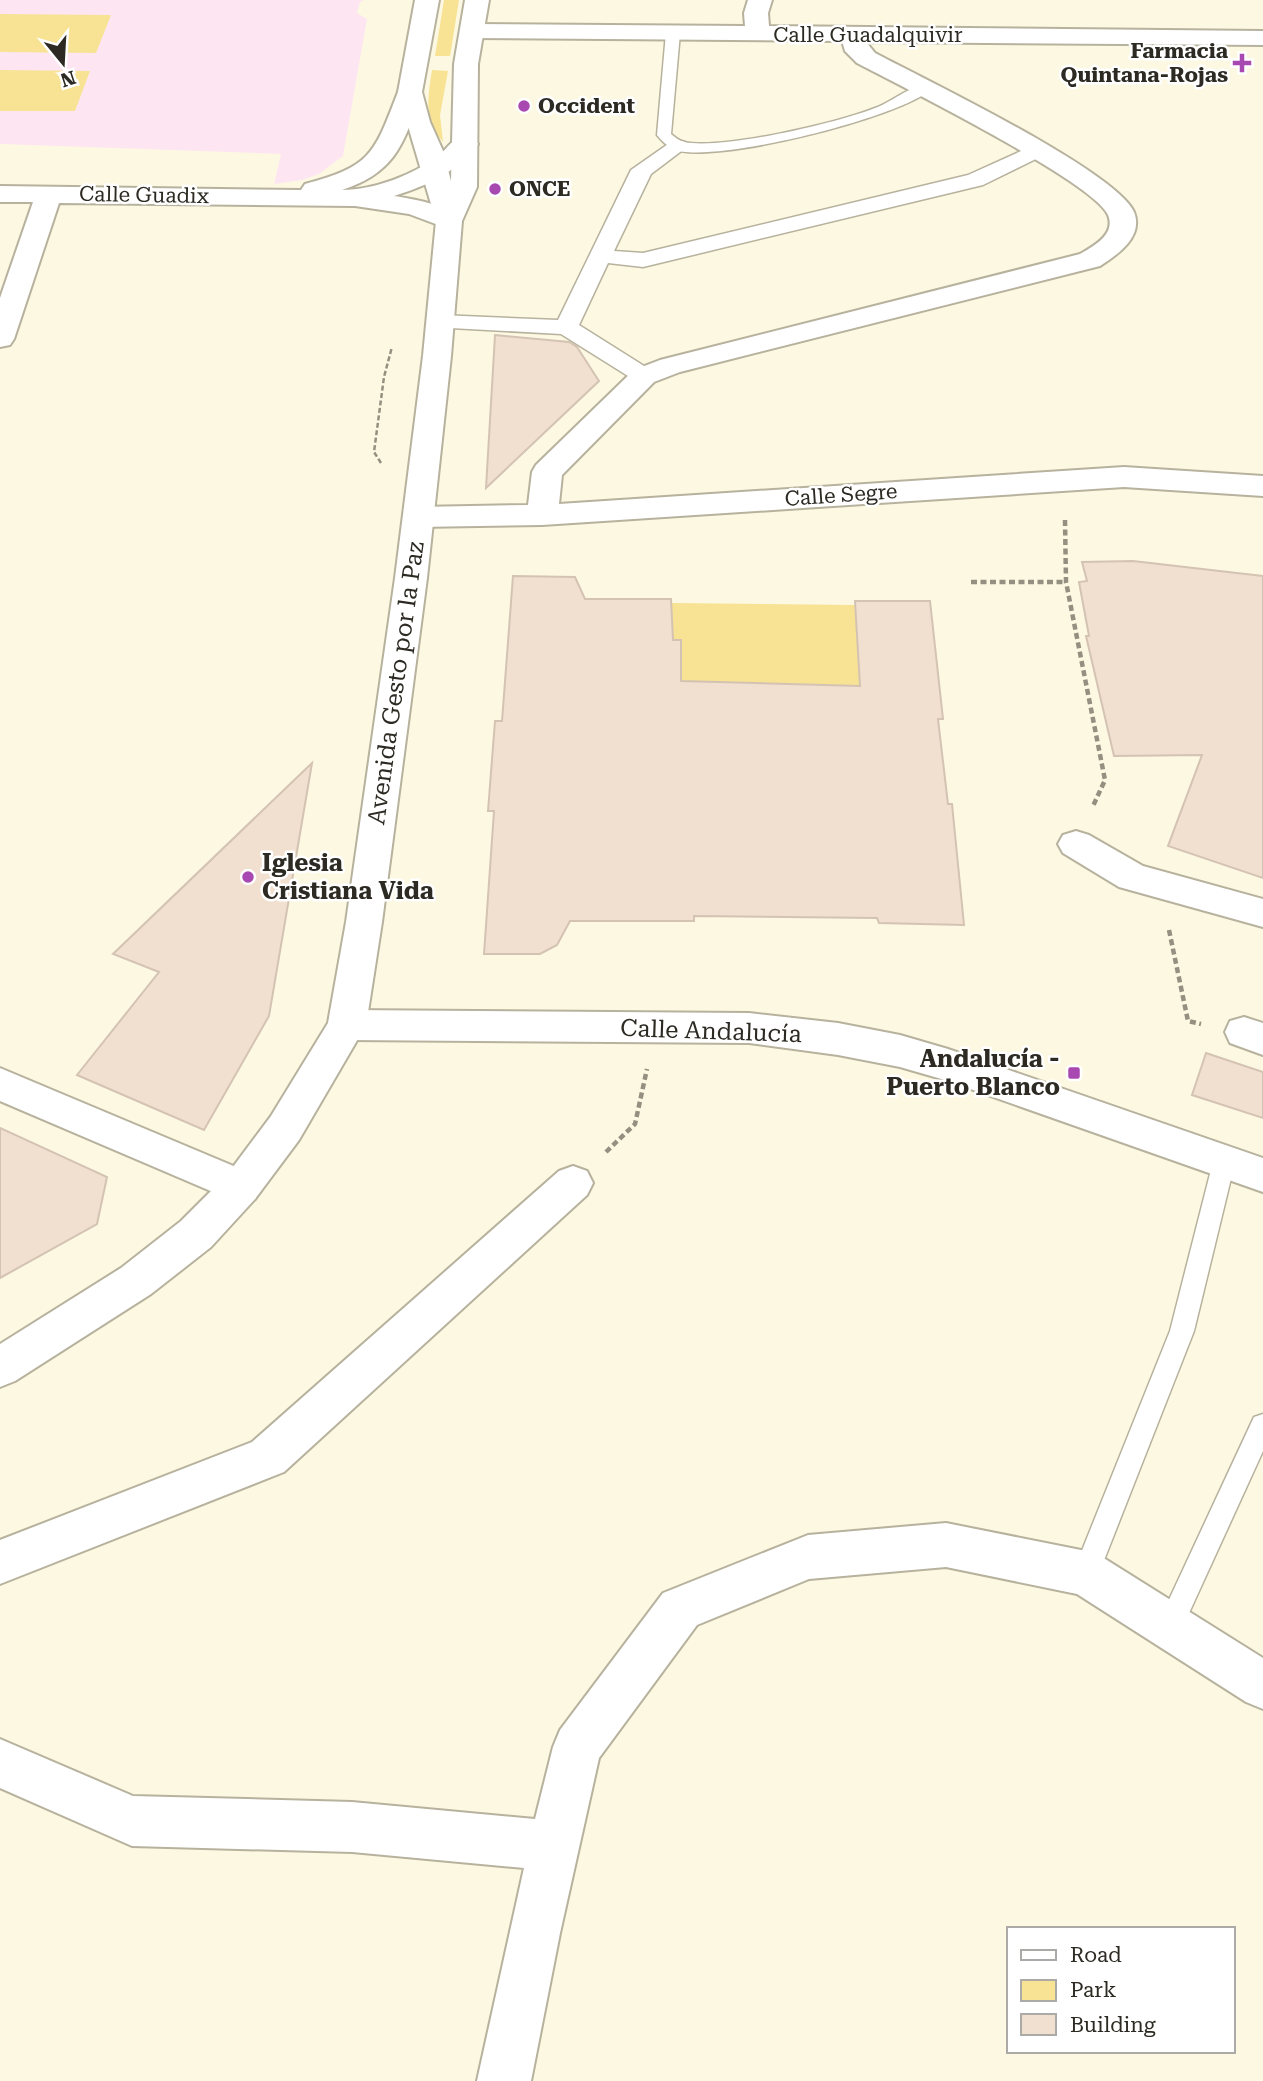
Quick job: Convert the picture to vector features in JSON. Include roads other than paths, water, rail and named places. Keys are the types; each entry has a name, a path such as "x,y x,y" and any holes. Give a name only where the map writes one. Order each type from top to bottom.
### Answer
{"street":[{"name":"Avenida Gesto por la Paz","path":"427,0 410,92 449,221"},
{"name":"Avenida Gesto por la Paz","path":"0,1367 136,1281 196,1234 241,1187 285,1128 348,1025 365,922 418,517 449,221 464,187 466,64 477,0"},
{"path":"757,34 756,13 760,0"},
{"name":"Calle Guadalquivir","path":"472,31 1263,38"},
{"path":"542,515 547,472 644,376 670,366 1090,260 1114,246 1123,226 1120,209 1102,191 1037,151 866,58 854,46 853,34"},
{"name":"Calle Guadix","path":"288,196 340,183 363,172 380,159 392,141 410,92"},
{"name":"Calle Guadix","path":"355,198 395,187 434,170 459,153 465,144"},
{"path":"566,327 642,170 677,146"},
{"path":"600,256 643,260 683,251 975,180 1037,151"},
{"name":"Calle Guadix","path":"0,194 355,198 415,207 449,221"},
{"path":"0,339 49,194"},
{"path":"440,322 566,327 644,376"},
{"name":"Calle Segre","path":"418,517 542,515 1124,477 1263,486"},
{"path":"1076,844 1132,877 1263,913"},
{"name":"Calle Andalucía","path":"348,1025 749,1028 838,1039 900,1051 948,1065 1263,1175"},
{"path":"0,1084 241,1187"},
{"path":"0,1562 268,1457 573,1183"},
{"path":"504,2081 577,1747 680,1609 808,1557 946,1545 1086,1573 1263,1685"},
{"path":"0,1763 132,1821 352,1827 555,1846"}],"lane":[{"path":"673,33 664,135 677,146 718,148 836,124 881,111 924,89"},
{"path":"1086,1573 1182,1331 1224,1161"},
{"path":"1170,1626 1263,1425"}],"place":[{"name":"Farmacia Quintana-Rojas","path":"1242,63"},
{"name":"Occident","path":"524,106"},
{"name":"ONCE","path":"495,189"},
{"name":"Iglesia Cristiana Vida","path":"248,877"},
{"name":"Andalucía - Puerto Blanco","path":"1074,1073"}]}
